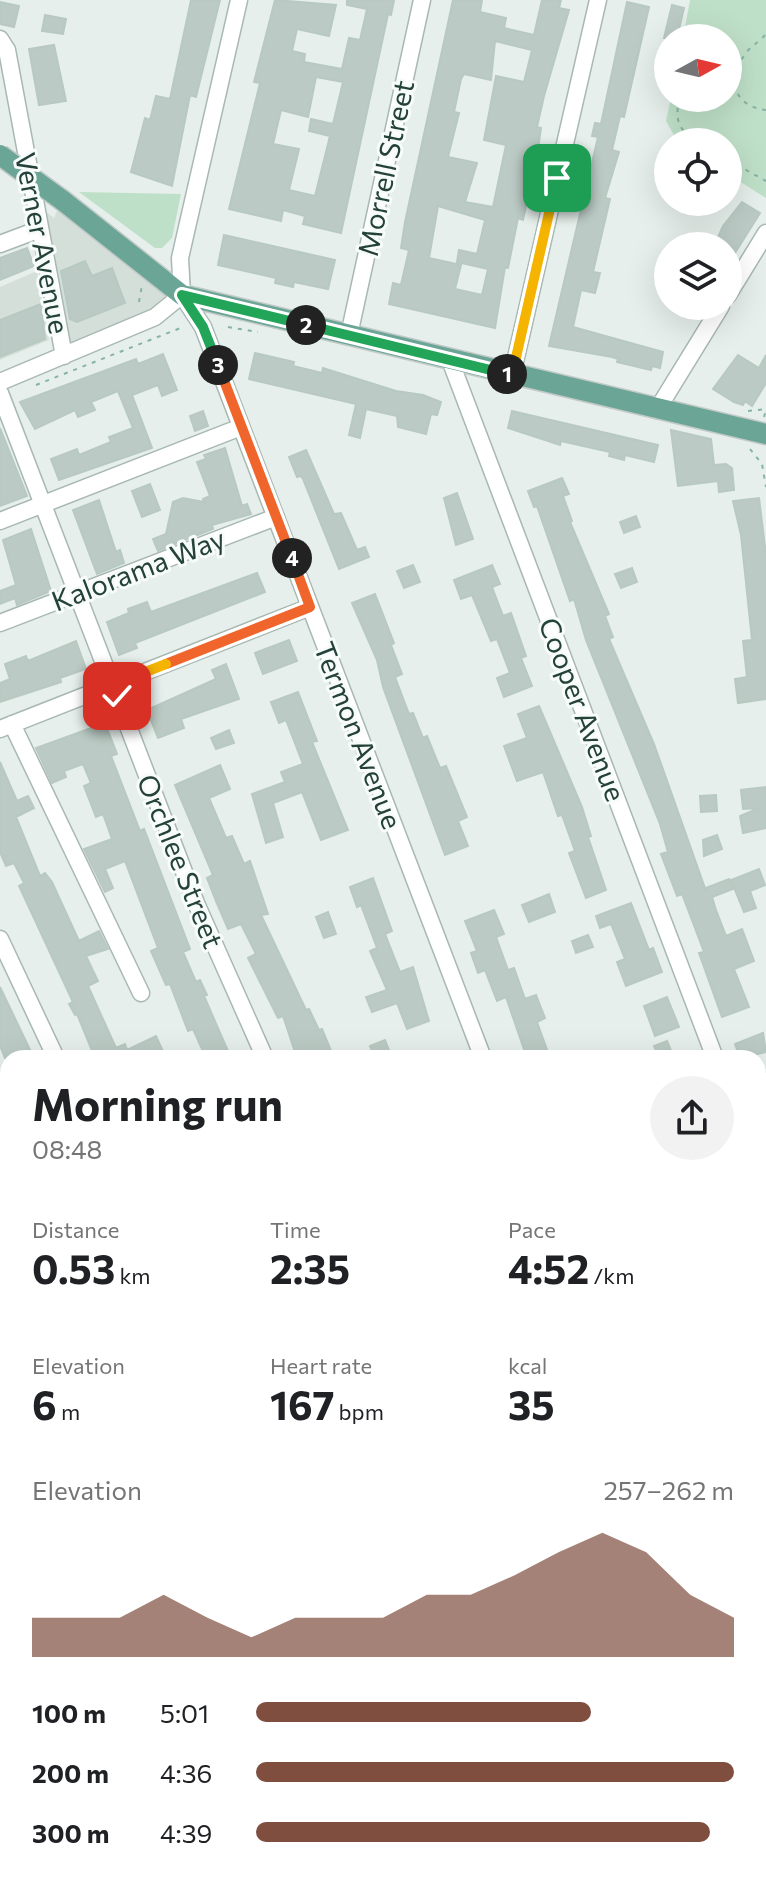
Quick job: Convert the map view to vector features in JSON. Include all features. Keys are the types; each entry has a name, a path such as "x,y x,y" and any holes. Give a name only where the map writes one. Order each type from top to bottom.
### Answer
{"main road":[{"path":"0,155 182,295 766,434"}],"street":[{"path":"0,382 155,317 182,295 180,258 239,0"},
{"name":"Morrell Street","path":"349,335 422,0"},
{"path":"512,375 598,0"},
{"name":"Verner Avenue","path":"0,39 7,50 64,356"},
{"path":"0,244 40,229"},
{"path":"742,272 766,233"},
{"name":"Termon Avenue","path":"182,295 203,327 480,1050"},
{"path":"657,410 712,320"},
{"name":"Cooper Avenue","path":"450,360 712,1050"},
{"name":"Orchlee Street","path":"0,393 196,903 261,1050"},
{"path":"0,521 241,427"},
{"name":"Kalorama Way","path":"0,623 76,591 276,517"},
{"path":"141,993 6,726 310,607"},
{"path":"0,939 52,1050"}],"path":[{"path":"765,35 744,55 735,71 734,87 738,99 749,107 766,110"},
{"path":"742,168 766,181"},
{"path":"139,302 144,290 141,282"},
{"path":"27,388 189,325"},
{"path":"748,411 766,409"},
{"path":"747,446 762,464 766,487"}],"shaded area":[{"path":"62,200 182,295 64,356 35,203 54,218"},
{"path":"37,271 49,340 0,360 0,287"}],"green space":[{"path":"690,0 766,0 766,198 742,183 742,128 670,128 666,121 668,112 742,112 742,24 686,24"},
{"path":"79,192 181,194 172,238 162,248 155,248"}],"building":[{"path":"191,0 220,0 196,97 190,95 172,186 131,172 145,118 150,120 156,96 170,99"},
{"path":"275,0 336,5 329,36 297,29 292,51 305,54 304,62 342,69 349,38 360,40 367,9 347,5 347,0 394,0 391,15 388,14 341,233 303,224 305,216 283,210 281,221 229,209 260,83 254,82","holes":["316,77 343,82 333,124 311,119 309,131 330,136 315,196 289,190 299,149 273,144 281,110 308,117"]},
{"path":"453,0 482,0 480,12 506,18 504,28 534,35 542,0 561,0 559,8 569,10 544,96 537,127 541,128 537,156 523,220 518,218 508,268 505,267 495,328 389,304 393,283 401,285 409,250 401,248","holes":["495,41 532,50 524,82 496,76 484,140 506,145 493,207 465,202 477,163 448,157 459,113 454,112 461,79 464,74 491,80","438,206 485,220 477,254 459,250 457,262 488,269 482,295 455,289 461,265 429,258"]},
{"path":"0,2 19,6 14,27 0,24"},
{"path":"627,2 649,7 624,117 620,116 612,150 619,152 605,198 610,199 593,272 600,273 595,293 581,290 573,327 663,352 660,368 652,366 651,370 617,362 618,359 612,357 549,346 598,137 592,136 595,123 601,124"},
{"path":"672,5 684,8 680,24 667,24"},
{"path":"45,15 66,19 63,34 42,31"},
{"path":"54,45 66,101 39,105 29,49"},
{"path":"742,202 760,213 742,242 742,232 720,232 731,216 742,216"},
{"path":"224,235 335,260 328,289 294,282 293,287 275,283 276,278 218,265"},
{"path":"27,248 34,266 0,280 0,258"},
{"path":"85,261 92,276 112,268 125,303 77,322 70,319 61,271"},
{"path":"41,304 45,339 0,357 0,320"},
{"path":"255,353 294,362 293,366 322,373 323,368 441,402 437,415 431,414 426,434 398,427 397,416 366,409 360,438 349,435 356,404 249,379"},
{"path":"163,354 177,390 162,396 158,385 132,395 152,448 59,480 51,459 77,449 79,455 111,442 109,437 133,428 118,391 91,402 95,410 78,417 75,410 35,429 20,402 136,359 138,364"},
{"path":"738,355 759,368 766,355 766,383 752,406 745,401 743,405 734,402 713,389"},
{"path":"203,411 208,426 195,431 190,416"},
{"path":"512,411 658,445 654,462 625,455 624,460 609,456 610,452 561,441 560,445 508,428"},
{"path":"0,428 27,496 0,506"},
{"path":"671,430 711,439 714,465 726,464 732,468 734,490 719,492 718,481 678,486"},
{"path":"225,448 242,506 247,504 251,514 212,525 213,529 158,551 153,539 166,534 173,502 183,498 204,502 203,499 210,496 197,462 206,459 204,455"},
{"path":"306,450 334,514 341,513 357,550 365,547 369,557 339,569 303,479 297,477 289,457"},
{"path":"562,478 569,494 563,496 570,522 609,614 605,616 613,637 609,639 654,744 706,891 706,888 729,879 733,889 712,897 726,936 742,929 754,961 734,969 749,1007 722,1017 699,953 704,952 682,894 677,896 661,854 668,852 660,824 586,640 574,599 570,601 537,506 534,507 528,491"},
{"path":"150,484 160,510 142,517 132,491"},
{"path":"457,493 473,539 456,545 444,498"},
{"path":"759,498 766,555 766,699 738,703 735,679 747,677 743,641 752,640 741,535 733,501"},
{"path":"99,500 116,552 120,550 124,563 97,574 73,510"},
{"path":"636,516 640,527 624,533 620,522"},
{"path":"31,529 51,591 17,605 15,598 0,604 0,591 16,585 3,540"},
{"path":"413,565 420,582 404,588 397,571"},
{"path":"492,565 500,584 492,587 503,616 511,613 526,656 521,658 532,686 504,697 497,678 510,673 497,639 491,641 472,595 461,599 454,580"},
{"path":"632,568 637,582 621,588 615,574"},
{"path":"257,573 265,592 135,643 137,648 119,655 107,622 129,613 128,609 147,602 151,612"},
{"path":"375,594 394,643 391,645 402,674 395,677 409,714 413,713 423,738 427,736 440,768 446,766 467,817 458,821 468,846 445,855 383,687 377,660 352,603"},
{"path":"289,640 297,661 263,674 255,653"},
{"path":"76,641 86,669 60,678 61,682 0,702 0,683 10,679 5,664 26,656 28,661"},
{"path":"226,664 239,699 181,719 184,728 158,738 147,710 216,679 212,670"},
{"path":"298,692 317,741 312,742 348,830 321,840 302,792 273,803 283,837 266,843 252,794 285,782 281,772 303,764 286,720 279,723 271,702"},
{"path":"539,706 582,807 591,836 588,837 606,890 586,898 569,853 575,851 562,815 558,816 543,772 517,781 504,746 527,738 518,714"},
{"path":"105,723 117,754 111,756 140,831 144,829 190,949 183,952 196,982 200,980 207,995 204,996 228,1050 202,1050 193,1029 188,1031 170,984 166,985 151,951 158,948 125,861 105,869 113,888 105,892 84,849 112,839 103,814 96,817 84,786 91,783 83,764 64,771 66,777 52,783 36,748"},
{"path":"229,730 234,743 216,749 211,738"},
{"path":"0,762 17,801 28,796 34,808 16,817 40,876 45,873 52,882 79,941 99,931 108,949 86,956 98,981 88,986 116,1048 125,1044 127,1050 92,1050 19,886 24,883 14,863 6,866 0,852"},
{"path":"220,765 230,789 209,798 226,838 232,836 244,864 250,861 268,914 261,915 306,1010 309,1009 319,1030 322,1029 331,1050 294,1050 283,1016 278,1018 248,958 256,954 241,924 228,929 207,878 213,875 175,785"},
{"path":"766,787 766,828 743,833 740,816 759,808 743,809 741,790"},
{"path":"716,795 717,811 701,812 700,796"},
{"path":"717,835 722,849 704,856 703,840"},
{"path":"759,869 765,885 750,891 756,908 744,912 731,880"},
{"path":"373,878 392,931 385,934 400,972 413,967 429,1021 407,1029 397,1003 372,1012 366,997 387,990 370,951 377,948 361,905 357,907 350,887"},
{"path":"549,894 555,912 529,922 522,905"},
{"path":"631,903 649,950 653,948 662,972 626,986 617,962 625,959 611,924 600,928 596,916"},
{"path":"494,910 504,934 496,937 508,970 514,968 525,999 536,995 545,1018 537,1022 547,1050 524,1050 506,997 497,1001 485,970 478,973 471,953 477,951 465,921"},
{"path":"328,912 336,934 324,938 316,917"},
{"path":"588,935 593,947 576,953 572,941"},
{"path":"0,987 30,1050 2,1050"},
{"path":"667,997 679,1027 655,1036 644,1006"},
{"path":"763,1033 766,1050 737,1050 735,1044"},
{"path":"156,1036 162,1050 127,1050"},
{"path":"385,1040 389,1050 372,1050 370,1046"},
{"path":"667,1041 671,1050 656,1050 654,1046"}],"route":[{"path":"117,696 112,685 310,607 203,327 182,295 512,375 557,178"}]}
